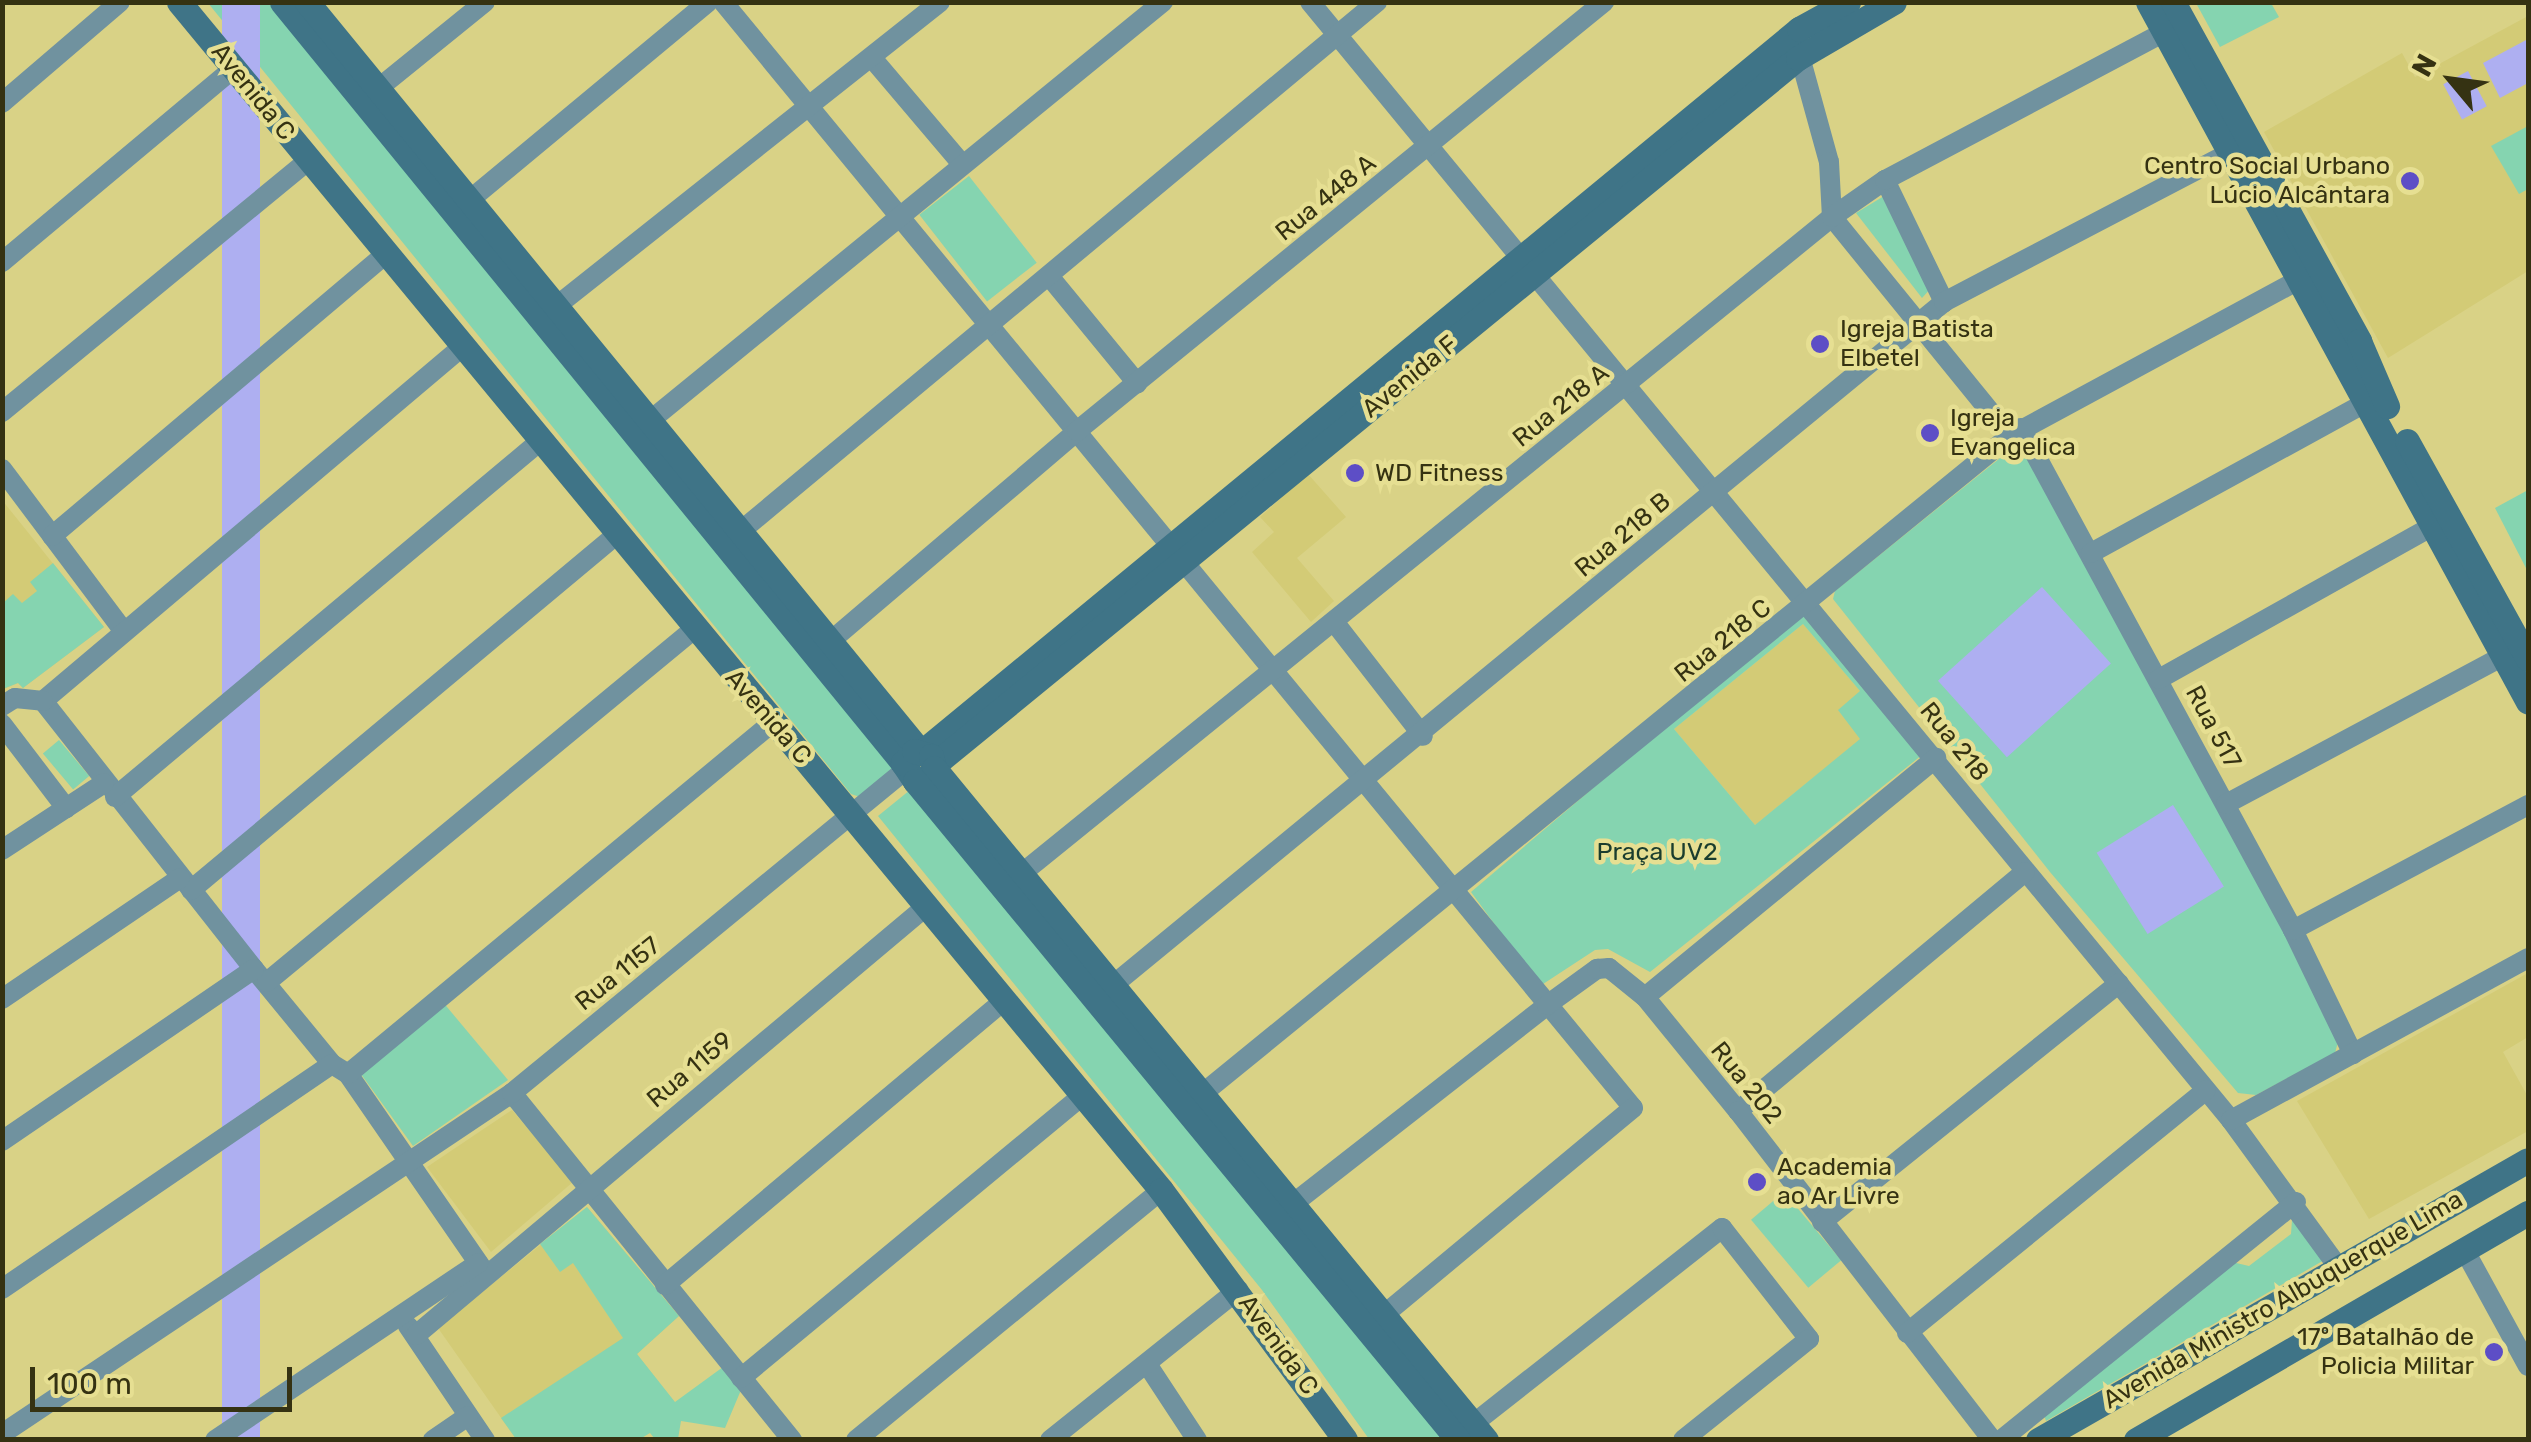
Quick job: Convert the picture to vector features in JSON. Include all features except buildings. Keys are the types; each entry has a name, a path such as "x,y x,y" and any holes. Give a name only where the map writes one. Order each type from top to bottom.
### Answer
{"street":[{"path":"2,103 120,2"},
{"name":"Avenida C","path":"179,2 388,252 693,630 773,722 858,810 928,906 1161,1190 1345,1440"},
{"path":"282,2 464,206 558,304 643,426 742,530 833,639 916,766 1021,874 1104,994 1202,1094 1294,1204 1377,1321"},
{"path":"308,2 380,87 464,206 916,766 1467,1434 1722,1228 1810,1339 1684,1440"},
{"path":"380,87 485,2"},
{"path":"464,206 708,2"},
{"path":"723,2 896,220 993,323 1362,785 1634,1108 1377,1321"},
{"path":"558,304 808,111 940,2"},
{"path":"643,426 1163,2"},
{"name":"Rua 218","path":"1310,2 1431,145 1711,494 1808,604 2232,1120 2296,1202 2338,1267"},
{"path":"742,530 1377,2"},
{"name":"Rua 448 A","path":"833,639 1077,431 1604,2"},
{"name":"Avenida F","path":"916,766 1528,266 1800,30 1848,2"},
{"name":"Avenida F","path":"1528,266 1798,58 1894,2"},
{"path":"2148,2 2228,153 2290,238 2298,280 2374,398 2433,526 2516,657"},
{"path":"2174,2 2290,238 2516,657 2528,702"},
{"path":"1800,30 1798,58 1828,162 1832,217"},
{"name":"Rua 218 A","path":"1021,874 1832,217 1885,180 2164,32"},
{"path":"872,58 962,164"},
{"path":"2,262 234,68"},
{"name":"Rua 218 B","path":"1104,994 1423,736 1944,302 2228,153"},
{"path":"2,412 309,160"},
{"path":"1885,180 1944,302"},
{"name":"Rua 517","path":"1832,217 1918,325 2015,432 2091,553 2294,930 2353,1054"},
{"path":"52,536 388,252"},
{"path":"1049,276 1137,384"},
{"name":"Rua 218 C","path":"1202,1094 2015,432 2298,280"},
{"path":"2,706 15,698 43,700 122,628 462,346"},
{"path":"2091,553 2374,398"},
{"path":"2,850 66,808 110,790 539,442"},
{"path":"2,469 122,628"},
{"path":"2159,678 2433,526"},
{"path":"2,999 186,884 616,535"},
{"path":"1335,622 1423,736"},
{"path":"2,1141 260,975 693,630"},
{"path":"2226,804 2516,657"},
{"path":"43,700 110,790 340,1069 482,1269 400,1316 215,1440"},
{"path":"2,1290 340,1069 773,722"},
{"path":"2,724 66,808"},
{"path":"1645,997 1936,758"},
{"name":"Rua 1157","path":"2,1434 512,1093 916,766"},
{"path":"2294,930 2528,805"},
{"path":"1738,1110 2025,872"},
{"name":"Rua 1159","path":"416,1335 482,1269 586,1190 928,906"},
{"path":"2232,1120 2528,958"},
{"name":"Rua 202","path":"1546,1004 1602,966 1645,997 1738,1110 1992,1440"},
{"path":"1822,1222 2119,983"},
{"path":"665,1285 1004,1001"},
{"path":"1294,1204 1546,1004"},
{"path":"1907,1333 2206,1090"},
{"path":"512,1093 586,1190 792,1440"},
{"path":"740,1378 1082,1096"},
{"name":"Avenida Ministro Albuquerque Lima","path":"2038,1440 2528,1160"},
{"path":"856,1440 1161,1190"},
{"path":"2001,1440 2296,1202"},
{"name":"Avenida Ministro Albuquerque Lima","path":"2136,1440 2528,1213"},
{"path":"2465,1251 2528,1366"},
{"path":"1050,1440 1238,1290"},
{"path":"400,1316 485,1440"},
{"path":"1147,1364 1197,1440"},
{"path":"433,1440 468,1416"}],"shaded area":[{"name":"Centro Social Urbano Lúcio Alcântara","path":"2528,16 2528,271 2388,358 2264,132 2402,53 2415,77"},
{"path":"1308,474 1346,517 1297,558 1334,601 1311,622 1252,552 1274,532 1260,517"},
{"path":"2,500 104,627 23,688 18,683 3,689"},
{"path":"1803,624 1861,692 1861,739 1755,825 1674,729"},
{"path":"2528,973 2528,1037 2503,1052 2528,1097 2528,1131 2369,1219 2297,1101"},
{"path":"512,1110 573,1182 491,1252 427,1167"},
{"path":"587,1207 679,1316 637,1354 674,1402 516,1439 438,1328"}],"green space":[{"path":"208,3 278,3 894,769 863,798 851,794"},
{"path":"2196,3 2271,3 2279,17 2220,47"},
{"path":"2528,126 2528,189 2519,194 2491,146"},
{"path":"969,176 1037,263 987,301 919,215"},
{"path":"1889,193 1932,287 1922,298 1856,213"},
{"path":"2020,442 2277,904 2338,1042 2335,1053 2256,1095 2238,1093 2050,872 1833,599 1835,591"},
{"path":"2528,490 2528,572 2495,508"},
{"path":"53,563 104,627 23,688 18,683 3,689 3,603 13,594 22,603 37,591 30,582"},
{"name":"Praça UV2","path":"1801,611 1922,755 1650,972 1608,949 1595,950 1540,986 1471,892","holes":["1803,624 1860,691 1838,710 1860,739 1755,825 1674,729"]},
{"path":"59,740 89,776 73,790 43,753"},
{"path":"910,790 1443,1439 1369,1439 1262,1290 878,816"},
{"path":"442,1001 508,1080 413,1146 358,1070"},
{"path":"1784,1192 1841,1260 1808,1288 1751,1220"},
{"path":"587,1207 679,1316 637,1354 675,1402 723,1367 741,1390 725,1428 681,1421 678,1439 655,1439 650,1433 640,1439 516,1439 501,1418 623,1338 573,1263 560,1272 540,1244"},
{"path":"2292,1220 2326,1259 2046,1421 2044,1415 2232,1262 2249,1266 2291,1234"}],"water":[{"path":"222,3 260,3 260,1440 222,1440"},
{"path":"2528,39 2528,83 2500,98 2483,63"},
{"path":"2468,71 2487,106 2462,119 2443,84"},
{"path":"2042,587 2111,664 2007,757 1938,681"},
{"path":"2173,805 2224,886 2148,934 2097,853"}],"place":[{"name":"Centro Social Urbano Lúcio Alcântara","path":"2410,181"},
{"name":"Igreja Batista Elbetel","path":"1820,344"},
{"name":"Igreja Evangelica","path":"1930,433"},
{"name":"WD Fitness","path":"1355,473"},
{"name":"Academia ao Ar Livre","path":"1757,1182"},
{"name":"17º Batalhão de Policia Militar","path":"2494,1352"}]}
